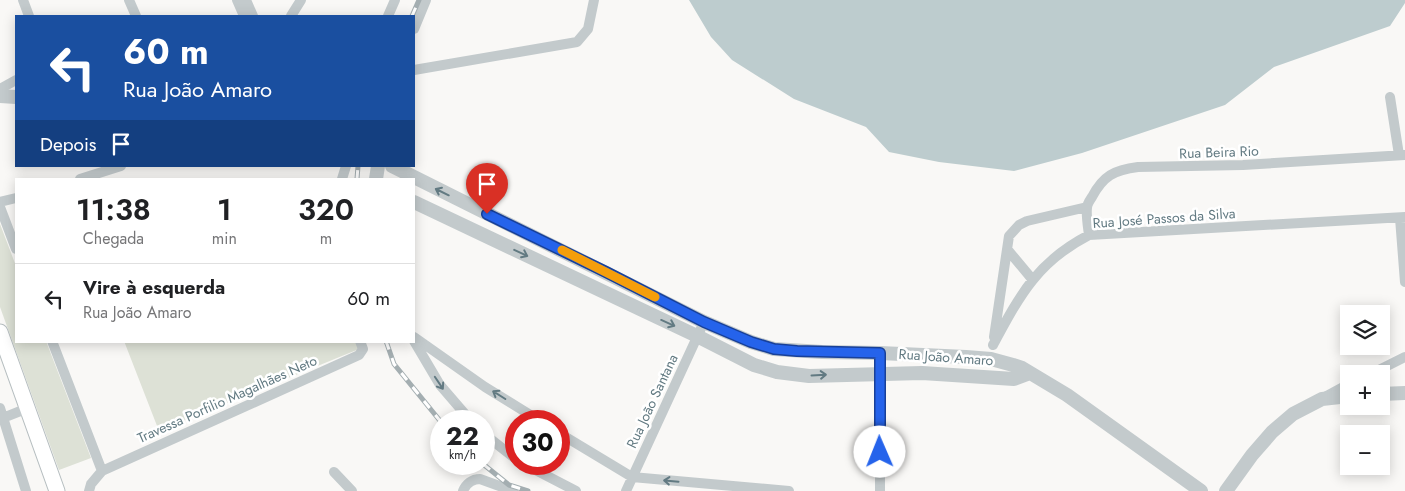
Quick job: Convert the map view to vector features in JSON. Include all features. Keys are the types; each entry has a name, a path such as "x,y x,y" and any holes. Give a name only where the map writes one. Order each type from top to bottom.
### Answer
{"main road":[{"path":"0,332 57,491"}],"street":[{"path":"23,0 29,15"},
{"path":"129,0 136,15"},
{"path":"237,0 244,15"},
{"path":"246,0 253,15"},
{"path":"292,15 301,0"},
{"path":"388,15 395,0"},
{"path":"415,27 426,0"},
{"path":"415,70 577,42 588,29 594,0"},
{"path":"0,89 15,81"},
{"path":"0,96 15,96"},
{"name":"Rua Beira Rio","path":"1087,207 1097,187 1114,173 1124,169 1138,167 1244,165 1402,155 1390,97"},
{"path":"83,178 118,167"},
{"name":"Rua João Amaro","path":"394,167 704,322 751,342 774,349 991,359 1022,368 1113,426 1201,491"},
{"path":"0,202 15,198"},
{"name":"Rua João Amaro","path":"415,202 697,336 754,365 777,372 809,376 922,373 1014,379 1030,373"},
{"path":"0,207 15,246"},
{"path":"1087,207 1089,235"},
{"name":"Rua José Passos da Silva","path":"993,345 1009,236 1020,224 1036,218 1087,207"},
{"path":"1402,217 1405,282"},
{"name":"Rua José Passos da Silva","path":"993,345 1019,297 1032,279 1060,253 1089,235 1402,217"},
{"path":"1007,249 1032,279"},
{"name":"Rua João Santana","path":"626,491 704,322"},
{"path":"415,337 523,410"},
{"path":"53,343 102,471 93,480 89,491"},
{"path":"415,343 440,385 462,410"},
{"path":"992,378 991,359 993,345"},
{"name":"Travessa Porfilio Magalhães Neto","path":"102,471 260,400 361,346"},
{"path":"880,353 880,491"},
{"path":"1389,365 1405,357"},
{"path":"1226,491 1252,455 1272,432 1293,414 1340,389"},
{"path":"1390,394 1405,393"},
{"path":"1322,399 1340,397"},
{"path":"26,491 1,415 28,408"},
{"path":"570,440 632,477 789,491"},
{"path":"495,443 505,450"},
{"path":"334,472 352,491"},
{"path":"545,475 576,491"},
{"path":"463,491 475,479 487,480 513,491"}],"shaded area":[{"path":"689,0 1405,0 1405,3 1390,26 1274,67 1225,105 1082,153 1014,171 939,162 889,152 866,127 794,99 732,60 711,37"},
{"path":"0,224 15,263 15,343 47,343 91,458 59,470 0,307"},
{"path":"125,343 357,343 359,349 159,431"}],"railway":[{"path":"412,15 419,0"},
{"path":"357,178 358,167"},
{"path":"387,343 394,364 431,410"},
{"path":"495,474 509,485 528,491"}],"slow traffic":[{"path":"562,250 655,297"}],"route":[{"path":"487,214 704,322 751,342 774,349 797,351 880,353 880,452"}]}
